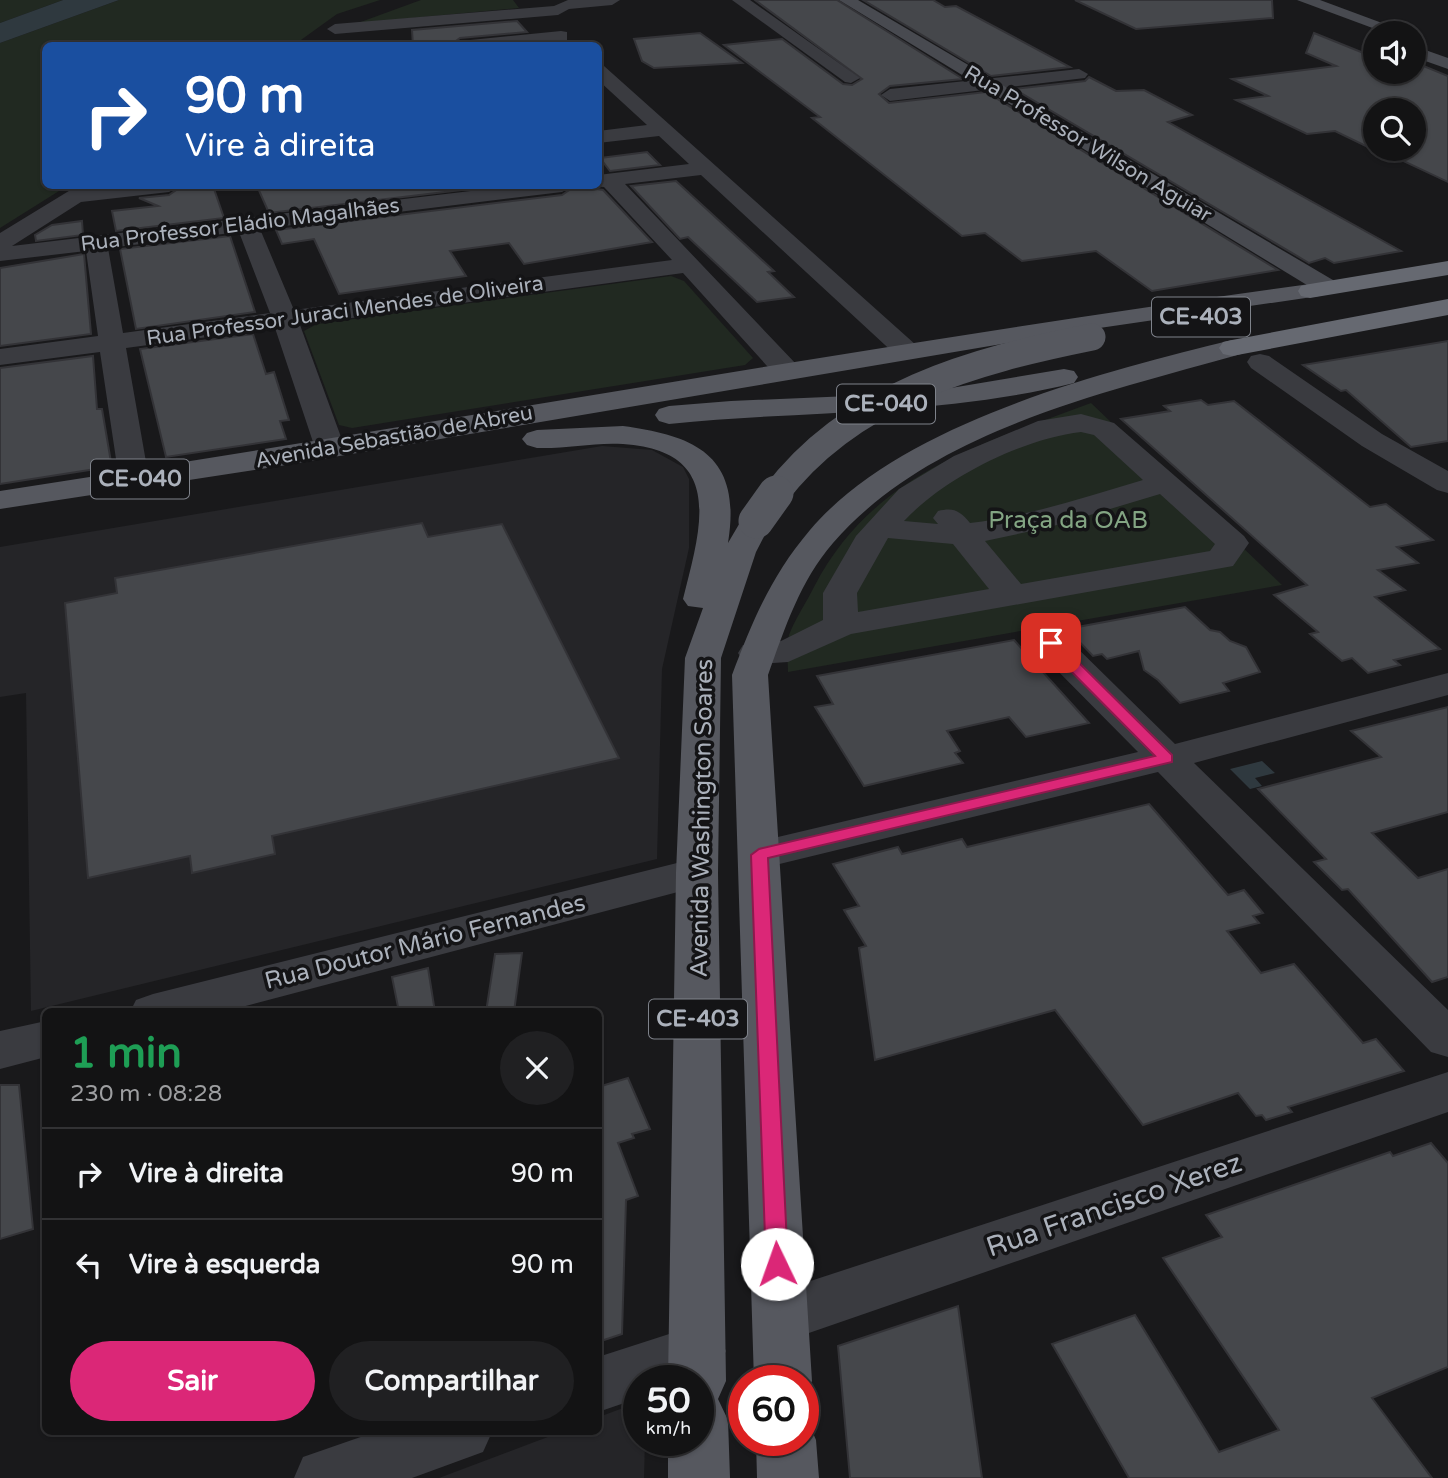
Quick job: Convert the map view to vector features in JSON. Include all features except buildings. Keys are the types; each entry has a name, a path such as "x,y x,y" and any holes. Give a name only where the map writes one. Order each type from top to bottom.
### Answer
{"highway":[{"name":"Avenida Washington Soares","path":"1319,289 1448,268"},
{"name":"Avenida Washington Soares","path":"1232,348 1448,307"}],"main road":[{"name":"Avenida Washington Soares","path":"697,1365 697,873 702,657 740,552 756,521 797,467 827,439 862,414 934,380 972,366 1092,337 1261,305 1319,289"},
{"name":"Avenida Washington Soares","path":"787,371 1248,297 1319,289"},
{"name":"Avenida Washington Soares","path":"537,439 701,411 858,406 959,397 1136,362 1232,348"},
{"name":"Avenida Washington Soares","path":"782,1365 750,675 755,653 772,608 799,564 845,510 890,475 937,448 1022,412 1232,348"},
{"name":"Avenida Sebastião de Abreu","path":"284,469 330,448 787,371"},
{"path":"537,439 640,436 674,446 704,465 714,484 713,550 692,629 702,657"},
{"name":"Avenida Sebastião de Abreu","path":"0,500 131,492 284,469 537,439"},
{"name":"Avenida Sebastião de Abreu","path":"0,526 131,492"},
{"path":"699,1456 699,1478"},
{"path":"787,1456 788,1478"}],"street":[{"path":"335,29 524,7 612,0"},
{"path":"740,0 851,78"},
{"name":"Rua Professor Wilson Aguiar","path":"847,0 1319,289"},
{"path":"1285,0 1363,31"},
{"path":"1305,0 1366,21"},
{"path":"317,40 335,29 388,7"},
{"path":"524,7 558,41"},
{"path":"538,42 558,41"},
{"path":"1426,42 1448,50"},
{"path":"1426,52 1448,58"},
{"path":"1426,54 1448,64"},
{"path":"890,95 1079,74"},
{"path":"608,94 655,130 895,353"},
{"path":"602,137 655,130"},
{"path":"604,180 697,169"},
{"path":"604,180 691,265 787,371"},
{"path":"0,243 82,191 117,189"},
{"path":"392,189 402,205"},
{"name":"Rua Professor Eládio Magalhães","path":"0,254 537,189"},
{"path":"247,224 285,319 330,448"},
{"path":"96,243 113,342 131,492"},
{"name":"Rua Professor Juraci Mendes de Oliveira","path":"0,358 691,265"},
{"path":"1260,362 1372,440 1448,484"},
{"path":"755,653 788,651 841,625 1221,559 1233,543 1104,429 1081,423 1048,427 965,462 910,496 872,536 840,593 841,625"},
{"path":"1411,461 1448,454"},
{"path":"881,527 936,534 962,534 1059,516 1164,483"},
{"path":"924,487 1012,595"},
{"path":"1051,643 1448,1039"},
{"path":"759,855 1166,758 1448,684"},
{"name":"Rua Doutor Mário Fernandes","path":"169,1008 697,873"},
{"path":"0,1050 42,1040"},
{"name":"Rua Francisco Xerez","path":"780,1317 1448,1092"},
{"path":"602,1384 623,1380"},
{"path":"325,1478 453,1435"}],"shaded area":[{"path":"63,0 119,0 0,43 0,23"},
{"path":"602,446 652,450 683,467 689,479 689,548 662,669 657,859 31,1011 26,693 0,697 0,547"},
{"path":"1262,761 1275,773 1255,778 1262,786 1250,789 1230,769"},
{"path":"623,1408 623,1456 645,1456 644,1478 439,1478 553,1435 602,1435 602,1416"}],"green space":[{"path":"0,0 63,0 0,23"},
{"path":"119,0 380,0 337,14 298,42 42,42 42,189 62,189 0,228 0,43"},
{"path":"421,0 513,0 519,8 358,23"},
{"path":"671,276 684,281 753,358 745,365 352,428 339,425 304,331 317,324"},
{"name":"Praça da OAB","path":"1091,403 1282,585 788,672 788,639 794,623 838,548 867,516 898,490 933,468 1009,433"}],"route":[{"path":"777,1264 759,855 1166,758 1051,643"}]}
